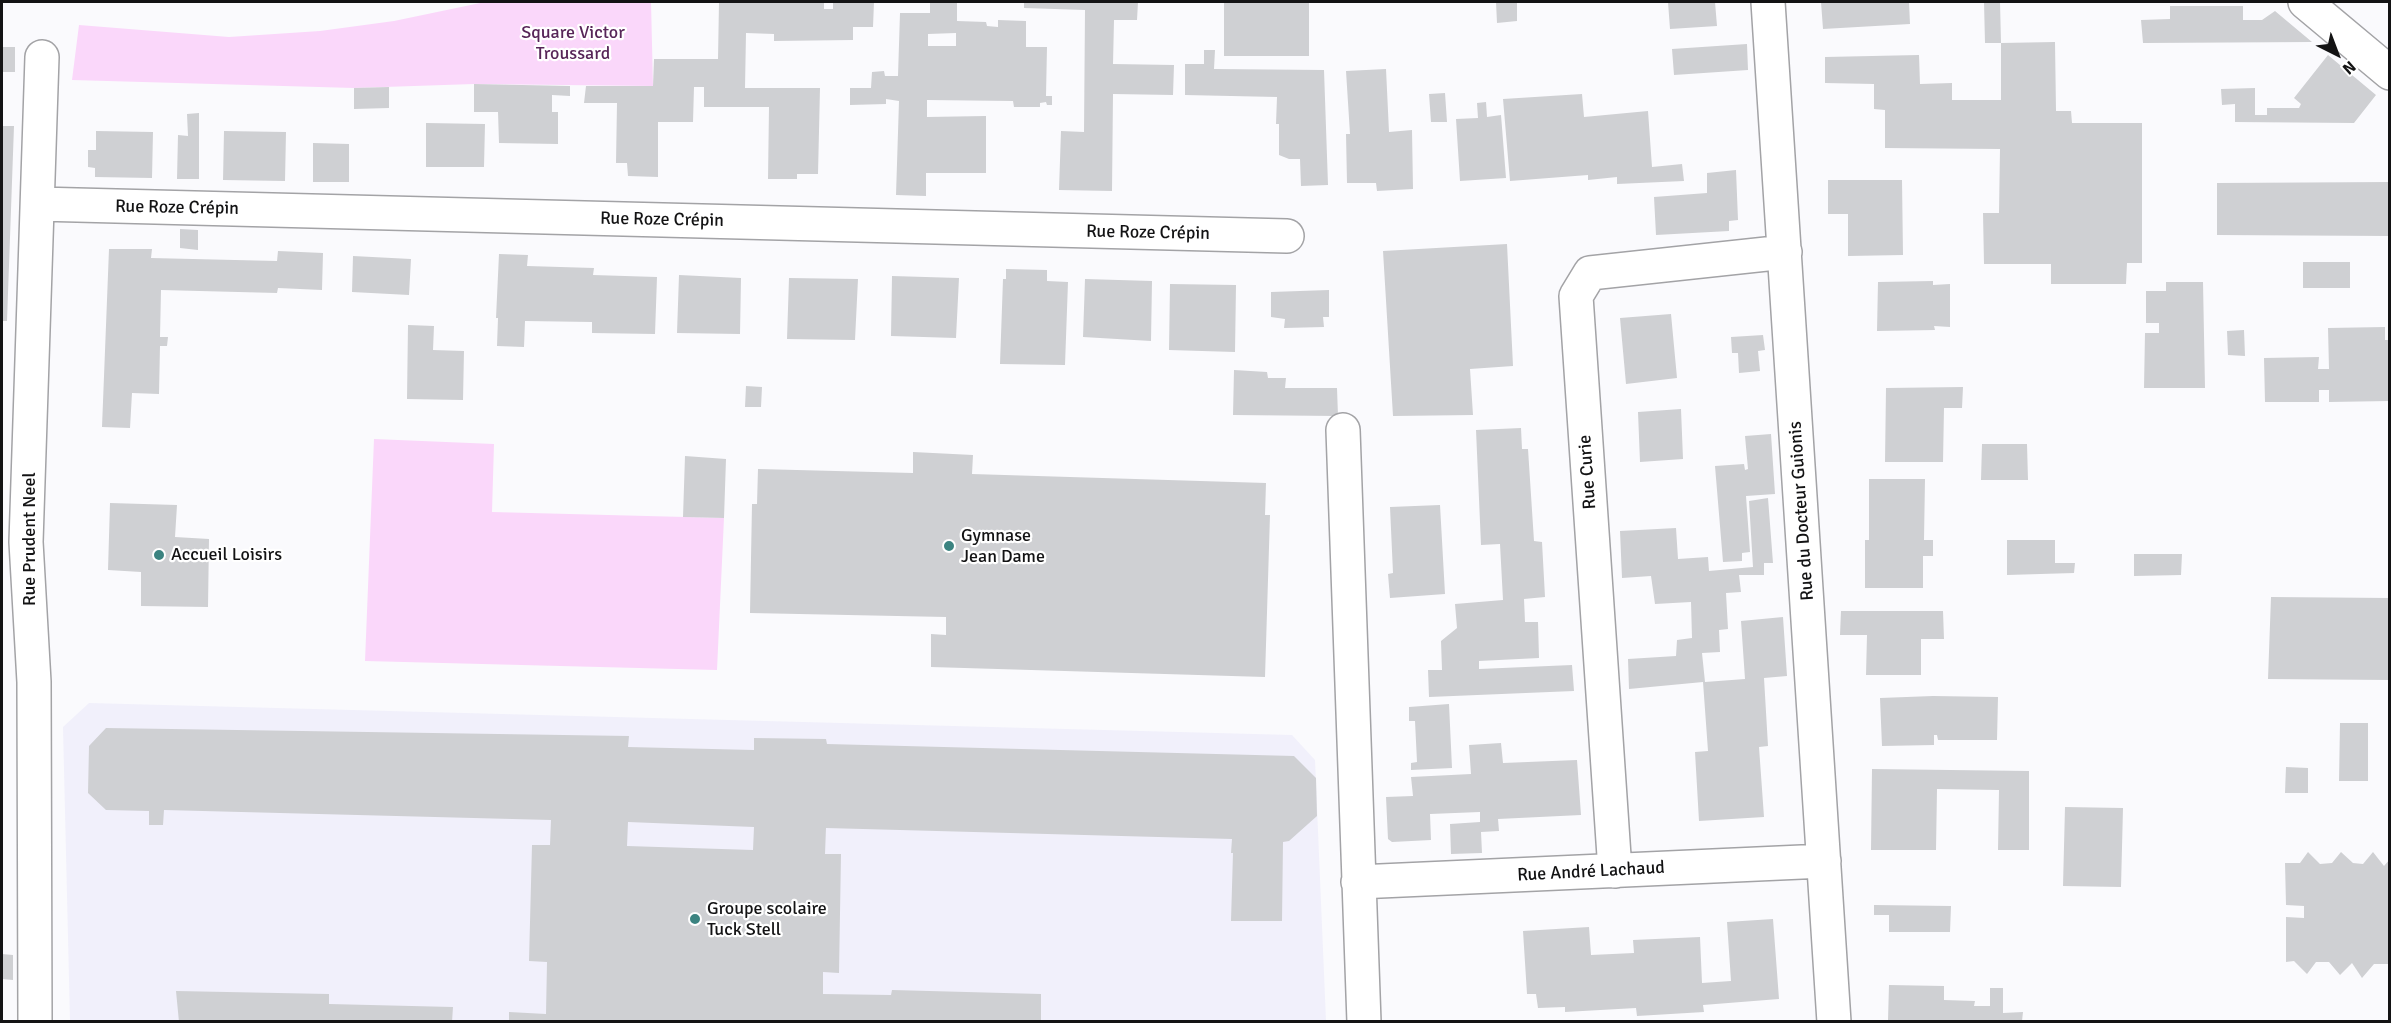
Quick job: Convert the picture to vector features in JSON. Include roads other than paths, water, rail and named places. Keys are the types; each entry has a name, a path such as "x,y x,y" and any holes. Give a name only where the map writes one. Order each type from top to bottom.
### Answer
{"street":[{"name":"Rue du Docteur Guionis","path":"1768,2 1834,1022"},
{"path":"2305,2 2390,73"},
{"name":"Rue Prudent Neel","path":"35,1022 34,682 14,541 38,204 42,57"},
{"name":"Rue Roze Crépin","path":"38,204 1287,236"},
{"name":"Rue Curie","path":"1615,871 1576,296 1590,273 1785,252"},
{"path":"1343,430 1364,1022"},
{"name":"Rue André Lachaud","path":"1358,882 1824,861"}],"place":[{"name":"Gymnase Jean Dame","path":"949,546"},
{"name":"Accueil Loisirs","path":"159,555"},
{"name":"Groupe scolaire Tuck Stell","path":"695,919"}],"park label":[{"name":"Square Victor Troussard","path":"573,43"}]}
